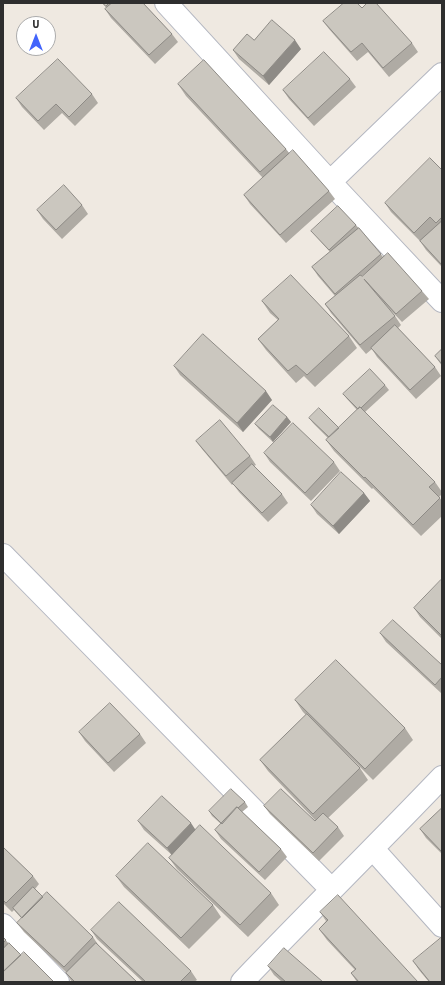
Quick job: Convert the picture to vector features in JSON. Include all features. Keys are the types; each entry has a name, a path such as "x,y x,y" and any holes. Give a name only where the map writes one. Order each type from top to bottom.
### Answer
{"street":[{"path":"166,3 330,182 442,301"},
{"path":"330,182 442,74"},
{"path":"3,555 331,889"},
{"path":"242,982 331,889 373,849 442,777"},
{"path":"373,849 442,926"},
{"path":"3,925 58,982"}],"building":[{"path":"112,3 143,3 172,34 149,55 105,9"},
{"path":"344,3 357,3 362,8 367,3 376,3 412,43 383,68 362,43 351,52 323,21"},
{"path":"272,20 295,40 263,76 233,50 247,34 254,40"},
{"path":"324,52 350,79 308,118 283,90"},
{"path":"58,59 92,94 69,117 56,104 38,121 16,98"},
{"path":"204,60 286,149 260,172 178,84"},
{"path":"293,150 329,191 280,235 244,195"},
{"path":"430,158 442,170 442,217 436,223 430,217 414,233 385,203"},
{"path":"64,185 82,205 56,230 37,210"},
{"path":"338,206 356,225 329,250 311,231"},
{"path":"442,221 442,265 420,241"},
{"path":"359,228 381,254 335,294 312,267"},
{"path":"388,253 422,291 396,314 364,279 395,316 360,345 325,304 360,275 362,276"},
{"path":"291,275 349,336 307,375 296,365 288,371 258,339 279,319 262,301"},
{"path":"395,325 435,367 410,390 371,348"},
{"path":"203,334 266,391 237,423 174,366"},
{"path":"442,349 442,364 435,356"},
{"path":"370,369 385,385 361,408 360,407 358,409 343,394"},
{"path":"273,405 287,417 270,437 255,424"},
{"path":"360,407 435,482 429,487 440,498 413,525 326,440"},
{"path":"319,408 339,428 329,437 309,418"},
{"path":"220,420 250,456 226,476 196,441"},
{"path":"293,423 334,462 305,493 264,453"},
{"path":"252,464 282,494 262,513 232,483"},
{"path":"341,472 364,493 333,526 311,505"},
{"path":"441,580 442,581 442,636 414,608"},
{"path":"393,620 442,665 442,677 435,685 380,633"},
{"path":"336,660 405,728 365,769 295,700"},
{"path":"110,703 140,734 108,763 79,732"},
{"path":"307,714 360,768 313,814 260,760"},
{"path":"231,789 245,802 238,808 237,807 222,824 209,811"},
{"path":"281,789 315,821 323,813 338,827 313,853 264,806"},
{"path":"162,796 191,823 167,848 138,821"},
{"path":"237,807 281,849 259,872 215,830"},
{"path":"442,808 442,852 420,829"},
{"path":"200,825 271,893 240,925 169,858"},
{"path":"148,843 213,905 181,938 116,876"},
{"path":"3,847 33,876 6,903 3,900"},
{"path":"33,887 43,897 22,918 13,908"},
{"path":"47,892 93,937 64,967 17,923"},
{"path":"338,895 418,982 359,982 351,973 356,969 319,929 328,920 320,912"},
{"path":"119,902 191,971 180,982 146,982 91,930"},
{"path":"442,937 442,982 430,982 413,961"},
{"path":"9,943 21,955 3,972 3,949"},
{"path":"96,943 137,982 75,982 66,973"},
{"path":"284,948 323,982 286,982 268,966"},
{"path":"24,952 54,982 3,982 3,972"}]}
